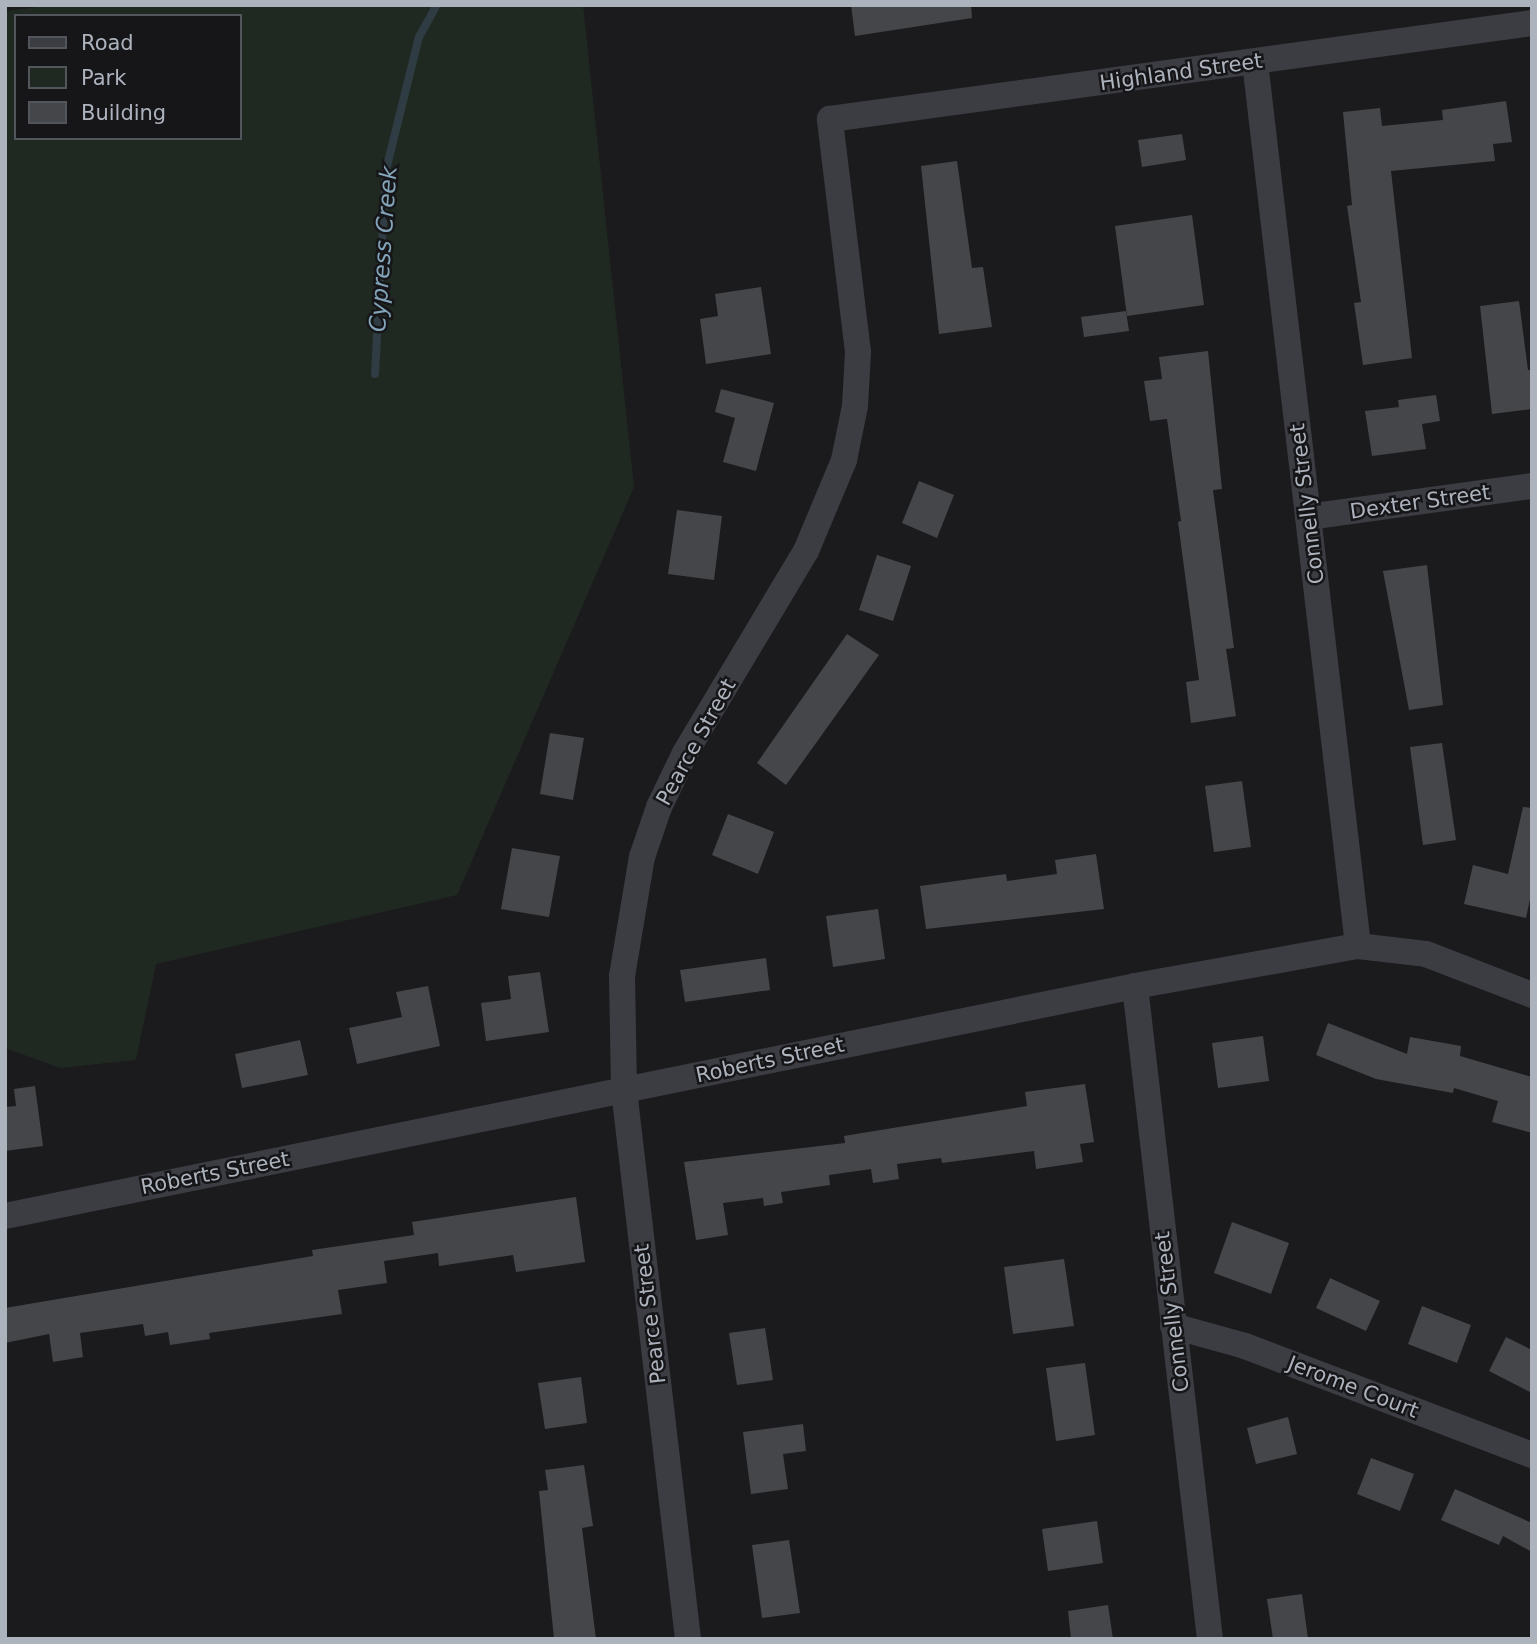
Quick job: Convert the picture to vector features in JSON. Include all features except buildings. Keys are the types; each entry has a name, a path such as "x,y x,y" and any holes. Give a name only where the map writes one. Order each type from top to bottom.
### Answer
{"street":[{"name":"Highland Street","path":"830,119 1532,23"},
{"name":"Connelly Street","path":"1255,62 1358,946"},
{"name":"Pearce Street","path":"688,1639 624,1090 622,976 628,927 659,807 685,753 806,551 844,460 855,406 858,352 830,119"},
{"name":"Dexter Street","path":"1308,517 1532,486"},
{"name":"Roberts Street","path":"5,1216 1135,986 1358,946 1426,954 1532,995"},
{"name":"Connelly Street","path":"1135,986 1210,1639"},
{"name":"Jerome Court","path":"1173,1326 1245,1346 1532,1455"}],"green space":[{"path":"54,5 583,5 634,487 457,895 156,964 136,1060 60,1068 5,1048 5,11"}],"waterway":[{"name":"Cypress Creek","path":"375,374 386,170 419,37 437,5"}]}
